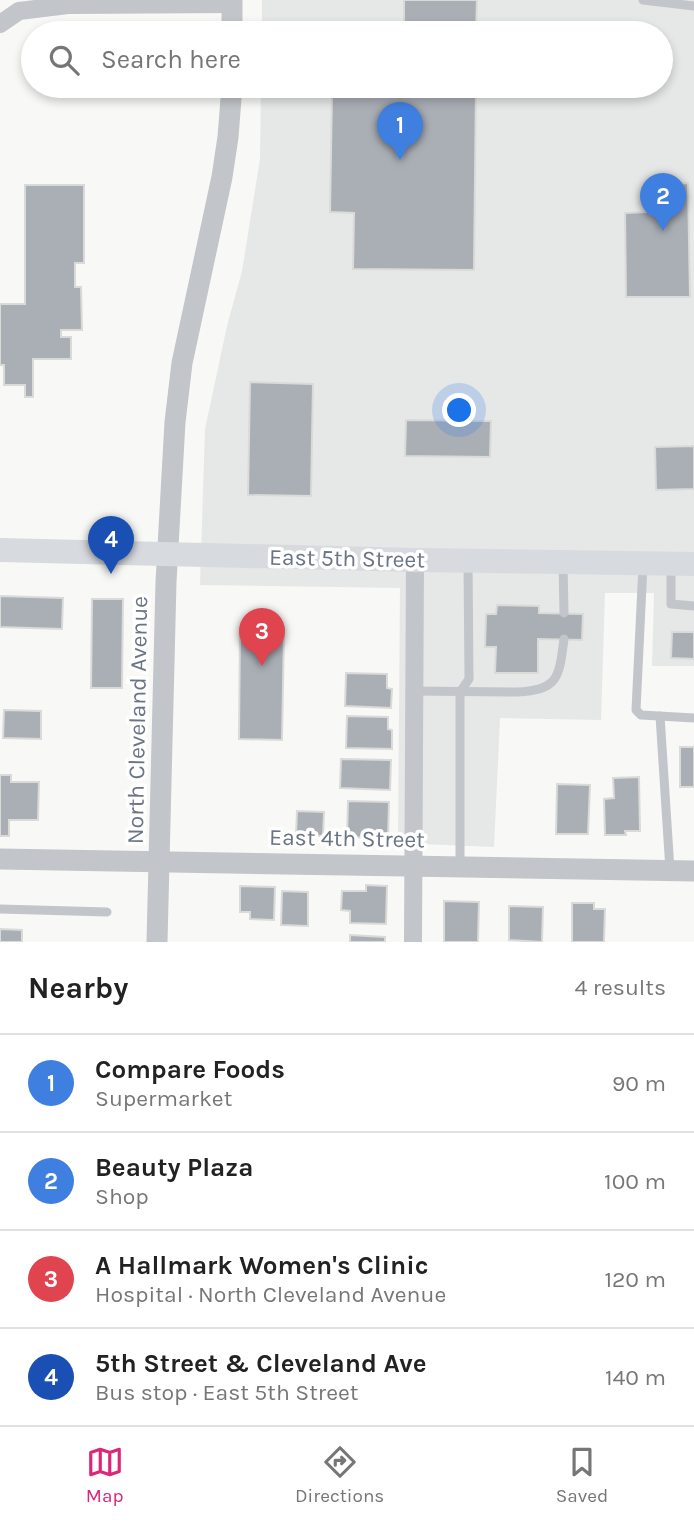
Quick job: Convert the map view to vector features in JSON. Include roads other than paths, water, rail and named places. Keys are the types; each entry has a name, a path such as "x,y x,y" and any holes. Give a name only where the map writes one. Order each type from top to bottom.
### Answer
{"main road":[{"name":"East 5th Street","path":"0,550 682,564"}],"street":[{"path":"0,24 19,11 68,5 232,2 232,21"},
{"name":"North Cleveland Avenue","path":"157,942 167,554 175,422 182,363 222,177 231,98"},
{"path":"413,942 415,560"},
{"name":"East 4th Street","path":"0,859 413,864 694,871"}],"lane":[{"path":"643,0 694,6"},
{"path":"460,865 460,692 468,679 468,561"},
{"path":"563,562 564,613"},
{"path":"643,563 636,710 641,715 694,718"},
{"path":"682,564 671,604 694,606"},
{"path":"414,691 534,691 547,687 556,678 564,639"},
{"path":"660,716 670,870"},
{"path":"0,909 107,912"}],"place":[{"name":"Compare Foods","path":"400,160"},
{"name":"Beauty Plaza","path":"663,231"},
{"name":"5th Street & Cleveland Ave","path":"111,574"},
{"name":"A Hallmark Women's Clinic","path":"262,666"}]}
